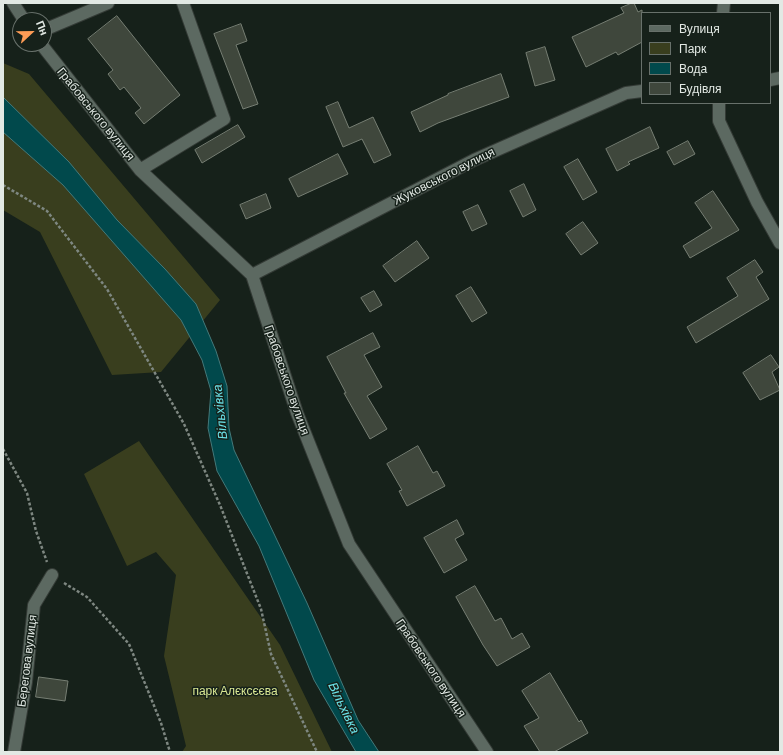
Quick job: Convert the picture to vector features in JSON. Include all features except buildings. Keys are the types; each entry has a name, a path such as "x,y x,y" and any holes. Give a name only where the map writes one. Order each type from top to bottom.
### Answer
{"street":[{"path":"13,3 19,12"},
{"path":"52,27 108,3"},
{"path":"140,170 224,119 183,3"},
{"name":"Грабовського вулиця","path":"47,52 140,170 252,275 297,413 349,544 488,752"},
{"name":"Жуковського вулиця","path":"252,275 474,160 626,92 641,91"},
{"path":"719,104 719,121 757,202 780,243"},
{"name":"Берегова вулиця","path":"14,752 26,682 34,605 52,575"}],"path":[{"path":"3,185 47,211 107,289 184,424 220,505 261,609 271,654 317,752"},
{"path":"3,450 27,493 36,531 52,575 87,597 128,644 161,723 170,752"}],"green space":[{"path":"3,63 29,74 220,300 161,372 112,375 40,232 3,210"},
{"name":"парк Алєксєєва","path":"139,441 280,645 332,752 182,752 186,746 164,656 176,575 156,552 127,566 84,474"}],"water":[{"name":"Вільхівка","path":"3,97 69,162 117,220 165,269 196,304 216,351 227,386 229,428 234,450 307,603 358,720 379,752 356,752 314,680 259,546 217,471 208,428 211,391 202,360 181,320 63,185 3,132"}]}
